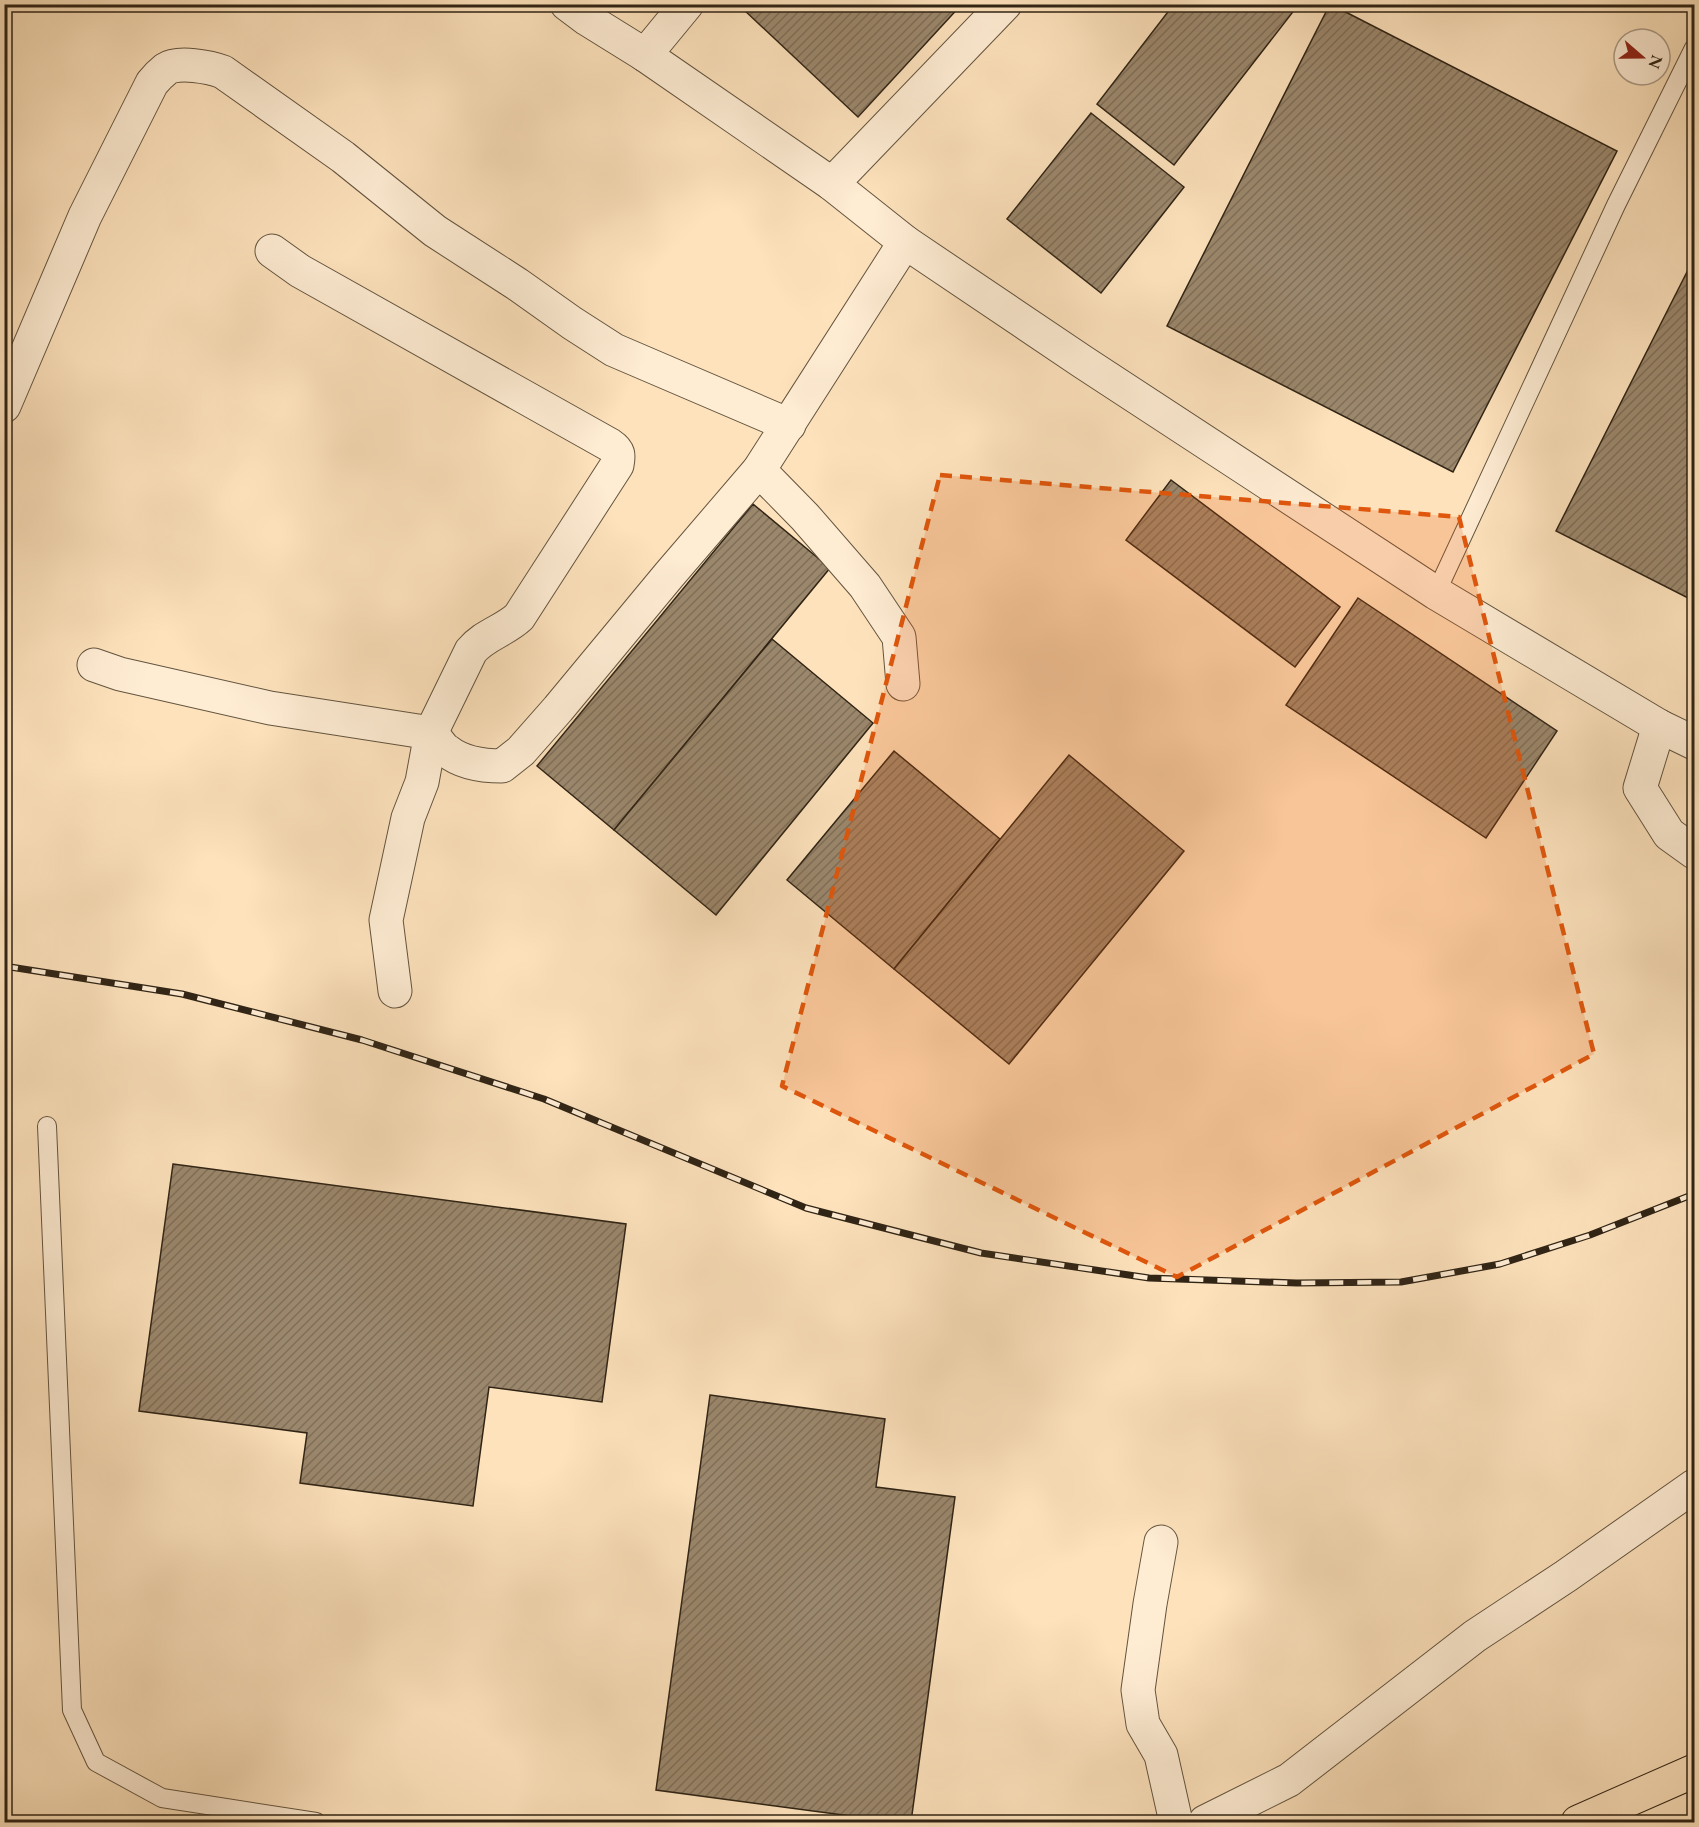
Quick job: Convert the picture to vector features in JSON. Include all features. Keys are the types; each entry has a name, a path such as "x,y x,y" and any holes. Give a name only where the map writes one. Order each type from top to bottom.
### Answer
{"highway":[{"path":"1578,1822 1695,1771"}],"street":[{"path":"645,55 687,4"},
{"path":"832,183 1005,4"},
{"path":"584,9 645,55 832,183 905,242 1083,362 1436,593 1659,726 1695,743"},
{"path":"4,406 85,216 152,82 168,67 191,66 223,72 343,157 435,231 614,350 789,425"},
{"path":"94,665 120,674 270,708 431,733 445,751 470,763 502,765 521,751 759,470 905,242"},
{"path":"272,251 300,271 610,445 617,450 619,456 617,465 519,617 510,625 479,642 471,651 431,733 422,782 408,818 386,920 395,991"},
{"path":"759,470 805,517 865,586 899,637 903,684"},
{"path":"1659,726 1640,788 1669,834 1695,852"},
{"path":"1205,1822 1289,1780 1474,1635 1566,1576 1695,1486"},
{"path":"1161,1542 1138,1690 1143,1724 1161,1755 1176,1822"}],"lane":[{"path":"1436,593 1616,205 1695,48"},
{"path":"47,1126 72,1710 96,1762 162,1798 316,1822"}],"highlighted area":[{"path":"940,475 1459,517 1594,1054 1177,1277 782,1086"}],"building":[{"path":"747,4 962,4 858,117 743,9"},
{"path":"1174,4 1299,4 1174,165 1097,104"},
{"path":"1330,4 1617,151 1453,472 1167,326"},
{"path":"1091,113 1184,187 1101,293 1007,219"},
{"path":"1694,258 1694,601 1556,531"},
{"path":"1171,480 1340,607 1295,667 1126,540"},
{"path":"753,504 830,568 614,830 537,766"},
{"path":"1358,598 1557,731 1486,838 1286,705"},
{"path":"772,639 873,723 716,915 614,830"},
{"path":"894,751 1000,839 894,969 787,880"},
{"path":"1069,755 1184,851 1009,1064 894,969"},
{"path":"173,1164 626,1224 602,1402 489,1387 473,1506 300,1483 307,1433 139,1411"},
{"path":"710,1395 885,1419 876,1487 955,1497 911,1822 896,1822 656,1790"}],"railway":[{"path":"4,966 182,994 362,1040 544,1099 806,1208 981,1253 1149,1278 1297,1283 1401,1282 1500,1264 1590,1235 1694,1194"}]}
